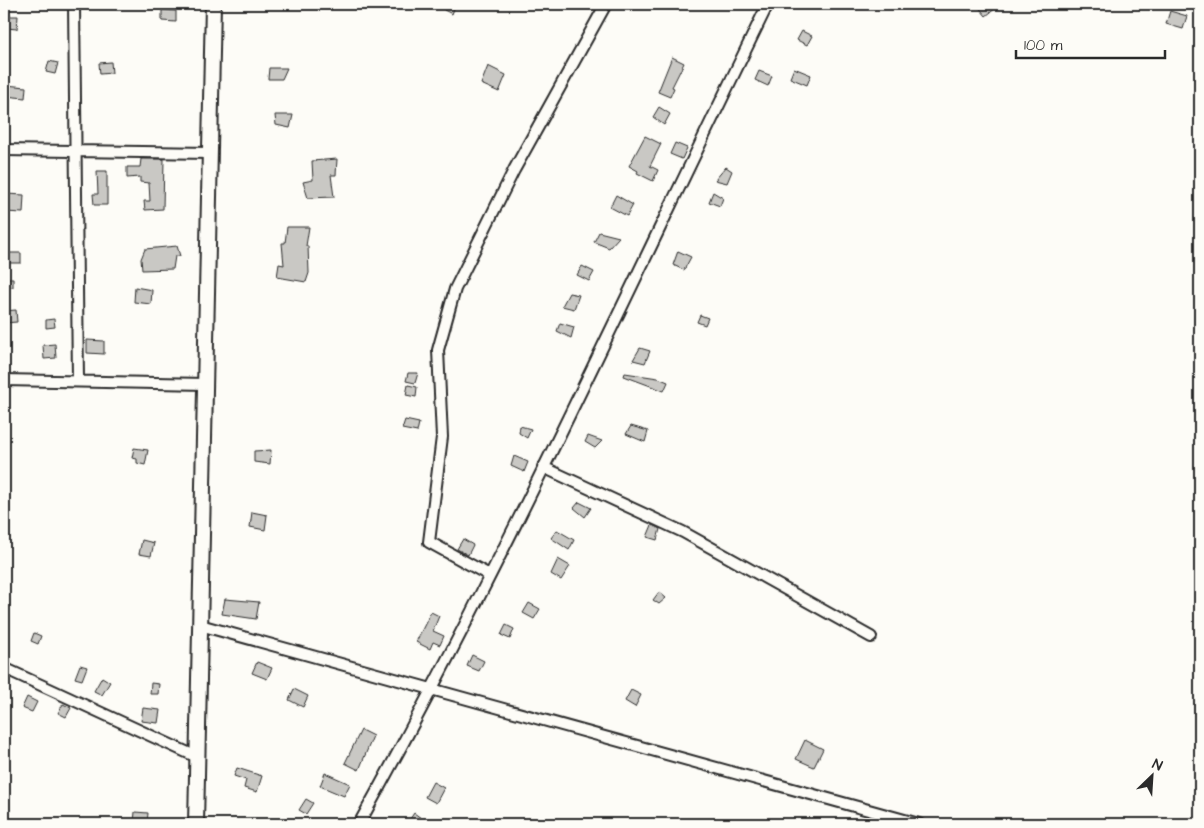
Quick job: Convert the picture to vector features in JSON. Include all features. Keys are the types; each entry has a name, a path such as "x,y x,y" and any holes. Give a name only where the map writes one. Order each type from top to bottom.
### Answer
{"main road":[{"path":"196,824 213,4"}],"street":[{"path":"74,4 78,380"},
{"path":"489,575 429,542 442,437 438,350 454,289 514,170 606,4"},
{"path":"359,824 432,689 543,467 768,4"},
{"path":"4,150 211,152"},
{"path":"4,380 206,384"},
{"path":"543,467 683,532 871,637"},
{"path":"200,625 919,824"},
{"path":"4,668 197,757"}],"building":[{"path":"445,4 456,4 452,14 444,10"},
{"path":"976,4 1001,4 986,16"},
{"path":"162,10 176,11 176,22 162,21"},
{"path":"1170,11 1187,16 1183,29 1166,24"},
{"path":"7,16 18,16 17,29 6,28"},
{"path":"802,31 812,36 807,45 797,40"},
{"path":"672,57 684,63 672,87 674,88 670,97 658,92"},
{"path":"49,61 58,63 55,74 46,72"},
{"path":"111,62 112,73 100,74 99,63"},
{"path":"488,66 506,75 499,92 481,84"},
{"path":"269,68 287,68 282,79 268,79"},
{"path":"794,68 811,75 807,85 790,78"},
{"path":"759,71 772,76 768,86 755,80"},
{"path":"6,85 26,87 25,98 5,96"},
{"path":"659,107 670,114 664,125 653,117"},
{"path":"275,115 293,115 290,128 276,125"},
{"path":"645,136 661,144 650,166 658,170 653,181 637,173 638,171 629,166"},
{"path":"675,143 687,148 682,159 670,154"},
{"path":"141,159 164,159 163,209 145,210 144,201 150,201 149,183 140,182 140,177 127,178 127,167 140,167"},
{"path":"337,159 336,175 331,175 334,197 308,198 303,182 313,180 312,161"},
{"path":"726,167 732,171 727,183 715,180"},
{"path":"97,171 107,171 107,205 94,205 93,194 98,194"},
{"path":"713,192 723,198 720,206 709,202"},
{"path":"6,194 24,195 23,213 5,212"},
{"path":"616,195 633,205 627,216 610,207"},
{"path":"287,227 309,227 306,246 308,246 309,273 306,282 277,277 279,264 284,265 282,243 285,243"},
{"path":"599,232 619,237 609,248 594,242"},
{"path":"177,246 180,256 175,256 173,269 142,270 141,259 145,249"},
{"path":"678,251 691,257 684,270 673,265"},
{"path":"9,253 21,253 21,263 9,263"},
{"path":"582,266 594,272 589,281 577,275"},
{"path":"4,278 13,278 13,287 4,288"},
{"path":"135,287 152,290 151,304 134,302"},
{"path":"569,293 579,295 574,309 562,306"},
{"path":"16,310 17,322 4,323 4,311"},
{"path":"700,315 708,318 705,325 697,322"},
{"path":"54,319 55,327 46,328 46,320"},
{"path":"560,323 574,327 571,338 557,331"},
{"path":"87,340 104,341 104,354 87,353"},
{"path":"55,344 56,358 44,359 43,345"},
{"path":"640,348 650,351 645,363 633,360"},
{"path":"408,373 418,373 415,383 406,381"},
{"path":"625,373 658,378 668,382 664,391 624,376"},
{"path":"408,385 417,387 416,397 406,395"},
{"path":"405,420 419,423 417,432 402,429"},
{"path":"520,426 531,429 527,438 519,433"},
{"path":"631,426 648,431 645,442 626,434"},
{"path":"588,436 602,441 595,448 585,442"},
{"path":"134,448 148,450 145,465 137,463 137,459 132,458"},
{"path":"271,450 270,464 254,462 254,451"},
{"path":"514,456 528,462 524,472 511,466"},
{"path":"579,502 591,508 585,517 574,508"},
{"path":"252,512 267,515 265,530 250,527"},
{"path":"652,525 660,529 657,540 647,537"},
{"path":"557,530 574,540 569,550 551,538"},
{"path":"463,539 473,545 468,555 457,549"},
{"path":"142,540 154,543 151,556 139,554"},
{"path":"558,559 570,566 561,580 551,574"},
{"path":"659,592 666,598 659,604 653,600"},
{"path":"225,599 259,602 256,619 222,614"},
{"path":"529,603 540,609 534,619 523,613"},
{"path":"431,612 439,616 433,631 444,636 440,645 433,642 430,649 416,642"},
{"path":"506,625 514,629 510,639 501,635"},
{"path":"34,633 41,636 38,644 31,641"},
{"path":"472,655 484,661 479,671 467,666"},
{"path":"257,662 272,668 267,679 252,673"},
{"path":"80,665 87,667 82,680 75,678"},
{"path":"102,677 110,682 102,695 94,691"},
{"path":"151,683 159,684 158,694 150,694"},
{"path":"294,689 308,696 303,707 289,700"},
{"path":"631,690 641,695 635,707 625,701"},
{"path":"27,697 37,702 32,712 22,708"},
{"path":"63,704 71,708 66,717 58,713"},
{"path":"143,708 160,710 158,723 141,721"},
{"path":"361,730 373,736 359,770 345,763"},
{"path":"805,740 823,749 814,767 796,759"},
{"path":"237,768 262,776 257,792 244,788 246,780 234,776"},
{"path":"325,773 350,784 344,796 320,786"},
{"path":"433,782 444,788 436,803 425,797"},
{"path":"306,799 313,803 306,814 299,810"},
{"path":"135,812 148,813 147,823 134,822"},
{"path":"414,813 421,818 416,824 408,822"}]}
